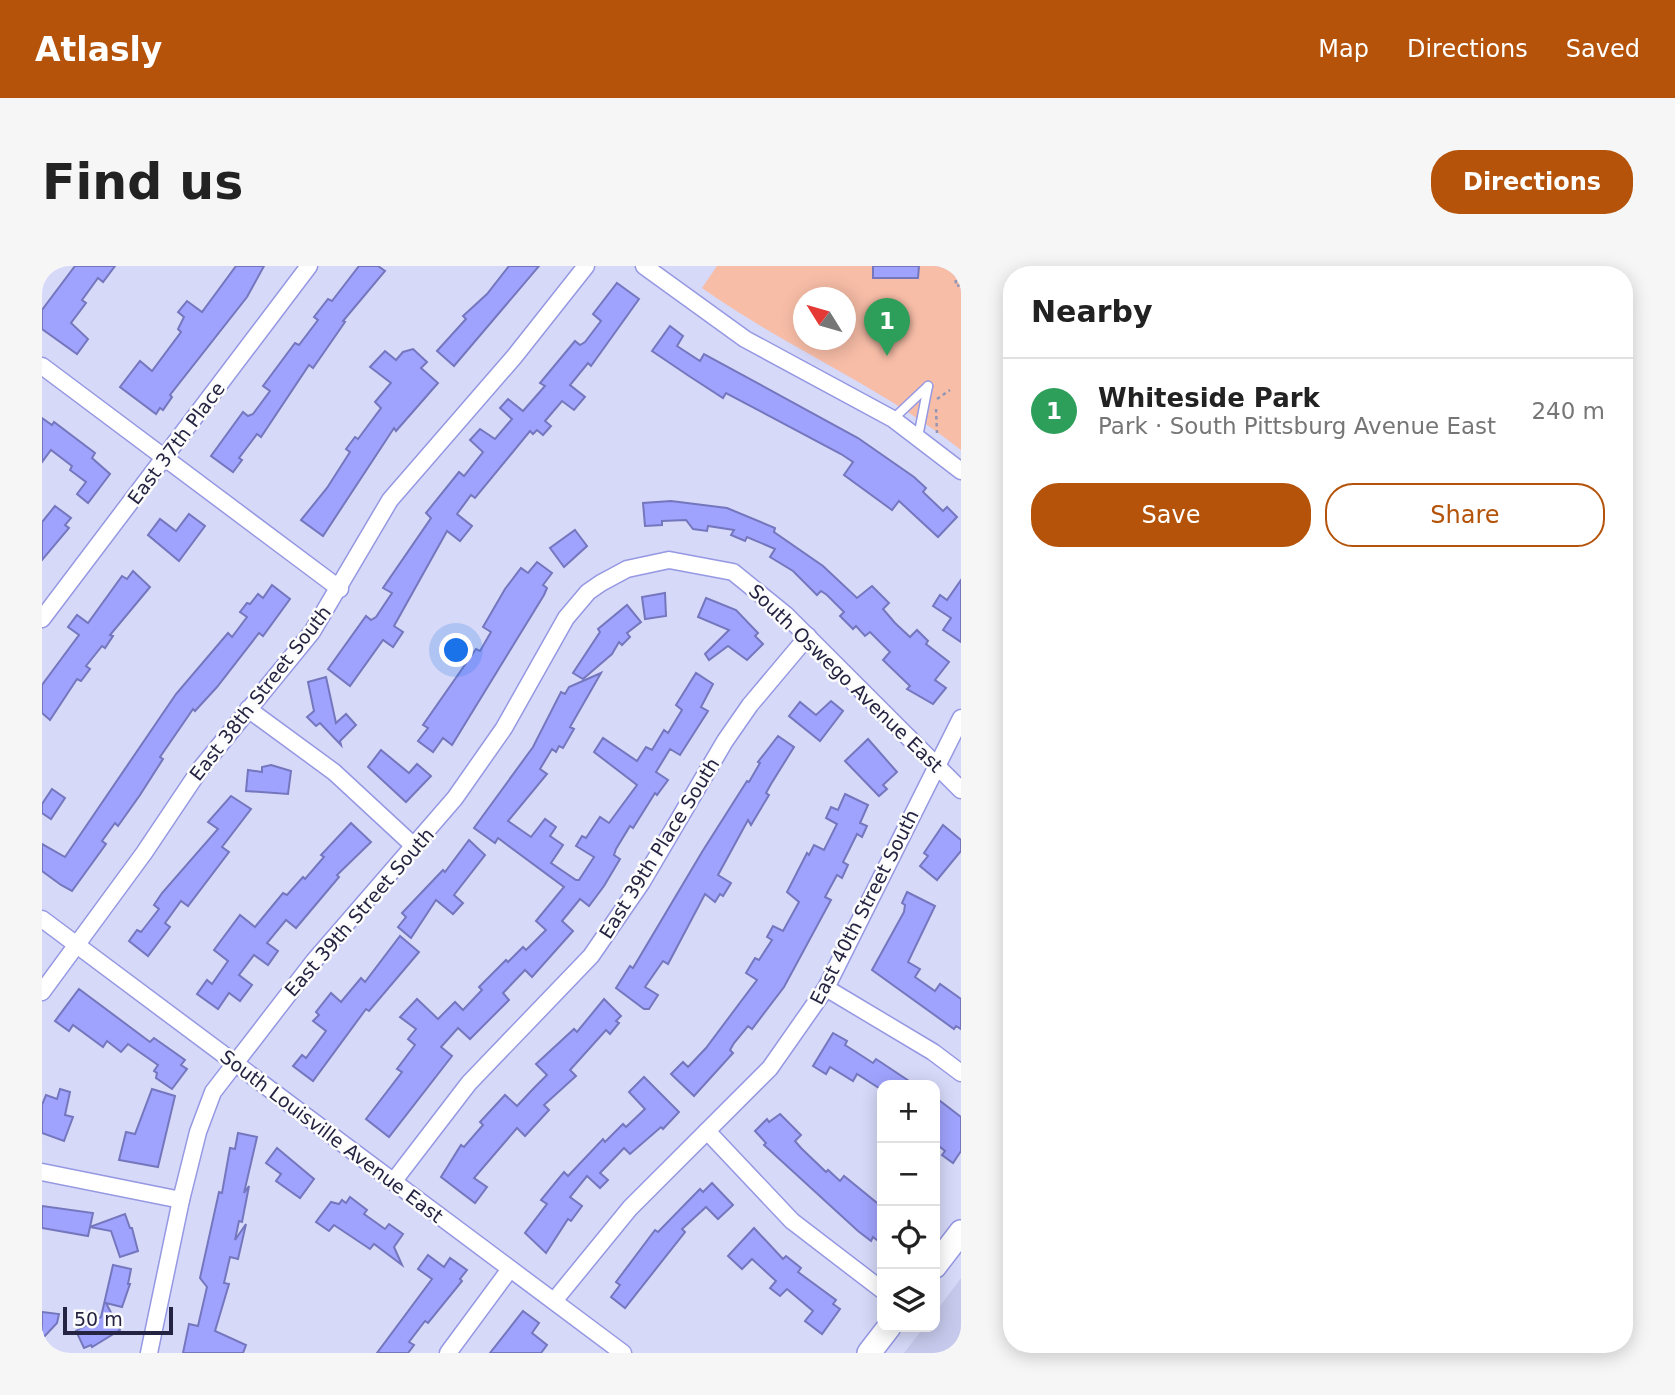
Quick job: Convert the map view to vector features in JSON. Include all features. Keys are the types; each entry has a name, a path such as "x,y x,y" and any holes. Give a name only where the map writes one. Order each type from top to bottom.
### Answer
{"main road":[{"path":"940,1259 961,1232"},
{"path":"869,1353 885,1332"}],"street":[{"name":"East 37th Place","path":"42,619 309,266"},
{"name":"East 38th Street South","path":"42,992 201,768 309,637 340,589 390,500 514,357 586,266"},
{"path":"644,266 746,339 893,419 961,471"},
{"path":"42,366 340,589"},
{"name":"South Oswego Avenue East","path":"687,561 733,572 774,603 961,790"},
{"name":"East 39th Street South","path":"149,1353 181,1200 207,1105 234,1063 330,942 415,847 481,763 566,618 587,592 617,573 642,564 687,561"},
{"name":"East 39th Place South","path":"393,1182 469,1083 591,956 642,882 725,741 750,705 808,636"},
{"path":"248,709 334,772 415,847"},
{"name":"East 40th Street South","path":"554,1301 626,1212 770,1069 826,988 961,718"},
{"name":"South Louisville Avenue East","path":"42,919 623,1353"},
{"path":"826,988 933,1052 961,1073"},
{"path":"707,1130 792,1222 877,1286"},
{"path":"42,1172 181,1200"},
{"path":"448,1353 510,1269"}],"lane":[{"path":"893,419 928,386 918,437"}],"path":[{"path":"955,266 960,286"},
{"path":"936,433 937,399 950,390"}],"shaded area":[{"path":"717,266 961,266 961,450 898,406 803,350 856,350 856,287 793,287 793,344 702,288"},
{"path":"961,1278 961,1353 904,1353 920,1332 940,1332 940,1306"}],"building":[{"path":"75,266 115,266 103,282 98,278 82,300 86,303 71,323 88,339 77,354 42,329 42,310"},
{"path":"236,266 264,266 247,297 170,395 172,397 163,410 160,408 156,414 120,387 140,361 152,371 181,332 178,329 184,317 178,312 187,301 202,312"},
{"path":"359,266 378,266 385,271 343,321 345,322 313,368 309,365 261,437 257,434 239,458 242,460 233,472 211,456 243,412 248,416 253,414 270,391 263,386 295,343 299,345 318,320 314,317 328,299 332,301"},
{"path":"509,266 539,266 454,366 437,351 466,319 463,316 487,294"},
{"path":"873,266 919,266 918,278 873,278"},
{"path":"617,283 639,299 591,366 588,363 570,385 585,397 574,410 562,401 545,421 551,426 543,435 537,430 533,434 530,431 475,498 471,495 457,514 472,526 460,541 447,531 394,626 403,632 393,647 383,640 350,686 328,669 366,616 371,620 376,617 392,593 383,588 431,518 426,513 459,472 464,476 483,452 470,440 480,429 495,439 512,419 500,408 508,399 523,411 545,386 540,383 575,341 580,345 585,342 601,321 593,314"},
{"path":"670,326 683,336 677,346 700,361 704,354 858,438 914,477 926,488 923,492 943,511 947,507 957,517 938,537 899,501 892,510 844,475 853,462 841,454 726,393 723,398 689,376 652,351"},
{"path":"413,349 427,362 421,368 438,383 396,431 394,428 323,536 301,520 327,488 350,452 346,449 355,437 358,439 381,408 375,402 391,383 370,367 385,351 396,360 403,352"},
{"path":"42,418 52,425 54,422 95,453 92,458 110,474 88,503 77,494 86,482 70,470 72,466 51,450 42,462"},
{"path":"671,501 727,508 775,528 774,532 823,566 857,598 872,586 889,603 883,609 895,623 910,637 917,630 928,641 926,644 949,662 935,680 946,688 933,704 907,689 910,686 883,660 890,652 870,632 865,636 856,626 853,629 840,616 844,612 827,595 821,591 817,595 793,571 770,557 775,549 747,537 745,541 731,535 734,530 708,526 707,531 693,529 686,520 662,521 662,525 645,526 643,503"},
{"path":"55,506 71,518 65,525 69,528 42,560 42,522"},
{"path":"189,514 205,526 179,561 148,535 160,519 176,531"},
{"path":"575,530 587,546 564,567 550,548"},
{"path":"537,562 552,573 543,585 547,588 544,595 452,745 443,738 433,752 418,741 428,728 423,725 476,649 480,651 491,632 483,627 505,589 521,568 528,573"},
{"path":"133,571 150,587 110,635 113,636 105,648 102,646 86,666 90,669 81,681 77,679 50,720 42,713 42,685 79,635 68,627 77,615 88,623 122,576 127,579"},
{"path":"961,580 961,642 943,630 951,618 933,606 940,595 947,600"},
{"path":"272,585 290,599 263,636 259,633 217,687 195,711 193,709 160,757 163,759 140,795 118,826 115,823 102,841 106,844 72,891 42,871 42,844 65,857 176,694 228,633 232,637 247,617 240,612 247,603 250,604 258,594 263,598"},
{"path":"665,593 666,616 645,619 642,597"},
{"path":"706,598 736,610 758,633 755,636 763,644 747,660 728,646 709,660 705,654 729,630 698,617"},
{"path":"627,605 641,622 627,633 630,637 622,645 619,642 612,654 583,679 573,673 600,632 598,629"},
{"path":"601,673 570,727 574,729 563,748 559,746 556,752 552,749 540,769 547,774 508,821 531,837 545,819 556,827 550,836 563,845 551,863 576,880 579,880 594,857 576,846 582,836 586,838 600,817 609,823 637,785 594,752 603,738 637,761 646,747 652,750 664,730 668,733 682,710 676,705 696,673 713,684 701,707 708,711 680,755 670,749 656,772 668,780 657,795 655,793 633,828 630,826 616,849 614,855 620,859 604,886 589,906 580,899 562,921 573,931 532,977 525,970 503,993 509,1000 470,1039 458,1028 441,1047 452,1056 389,1137 366,1119 402,1072 397,1069 415,1045 408,1039 416,1029 400,1017 417,999 438,1019 455,1002 463,1010 482,990 479,987 506,960 508,962 523,947 526,950 546,930 536,921 564,887 498,838 495,843 474,828 533,747 561,692 565,694 569,687"},
{"path":"326,677 336,723 346,714 356,725 340,741 341,745 320,723 316,726 307,717 314,711 308,682"},
{"path":"831,701 843,711 820,741 789,716 800,702 816,715"},
{"path":"778,736 794,747 766,793 769,795 751,825 748,820 718,875 731,883 723,896 720,894 715,902 705,894 668,964 663,961 645,987 658,995 649,1009 644,1009 616,988 630,966 633,968 702,852 747,781 749,782 760,763 758,762"},
{"path":"868,739 897,772 883,785 887,789 879,796 845,761"},
{"path":"381,750 409,773 417,764 431,776 406,802 368,767"},
{"path":"271,765 291,771 288,794 246,791 248,770 262,772 262,767"},
{"path":"52,789 65,798 51,819 42,813 42,804"},
{"path":"845,794 868,805 860,823 867,826 862,837 857,834 843,862 848,865 842,878 837,875 825,897 831,900 784,987 752,1029 748,1026 730,1050 733,1053 694,1096 671,1074 683,1062 688,1067 706,1048 757,980 746,973 755,958 759,960 772,940 767,937 773,926 783,931 799,902 787,892 814,845 824,850 837,824 826,818 831,807 838,810"},
{"path":"231,796 251,809 222,847 229,852 188,906 181,901 165,923 170,927 148,956 129,941 137,930 141,932 159,909 154,905 162,893 218,829 208,822"},
{"path":"351,823 371,842 337,875 339,877 296,928 286,920 267,943 278,951 268,965 254,955 239,975 252,985 240,1001 229,993 218,1009 197,994 207,980 212,984 228,961 214,950 240,915 255,927 283,893 287,895 303,877 305,879 324,857 321,855"},
{"path":"943,825 961,840 961,851 937,880 920,866 928,856 924,853"},
{"path":"469,840 485,855 454,895 463,903 453,914 436,900 411,938 398,927 406,917 402,913 443,870 445,872"},
{"path":"907,892 935,906 908,962 920,969 915,977 935,991 940,984 961,999 961,1029 956,1026 954,1029 872,970 904,912 905,905 902,903"},
{"path":"400,936 419,952 369,1011 366,1009 313,1081 293,1066 302,1055 306,1058 326,1031 313,1021 319,1015 316,1012 331,993 341,1002 361,978 365,982"},
{"path":"79,989 150,1042 154,1038 185,1060 181,1065 187,1069 172,1089 156,1078 157,1073 154,1071 158,1065 128,1044 121,1052 107,1041 103,1047 73,1025 69,1031 55,1021"},
{"path":"604,999 621,1016 616,1021 619,1023 610,1034 606,1030 570,1070 576,1076 544,1105 549,1110 525,1136 517,1128 474,1178 487,1187 475,1203 441,1177 461,1145 464,1147 483,1125 480,1122 505,1095 517,1106 547,1075 536,1064 574,1029 577,1032"},
{"path":"833,1033 847,1041 845,1045 873,1063 876,1059 908,1080 877,1080 877,1087 857,1074 853,1081 830,1067 826,1074 813,1066"},
{"path":"644,1077 679,1112 663,1129 661,1127 630,1154 624,1148 600,1173 608,1180 600,1188 587,1176 570,1197 582,1206 571,1221 568,1219 546,1253 525,1233 547,1204 541,1200 564,1172 568,1176 603,1139 605,1142 623,1124 626,1127 645,1109 629,1092"},
{"path":"60,1089 70,1092 65,1115 73,1117 64,1141 42,1133 42,1105 46,1095 57,1099"},
{"path":"152,1089 175,1096 158,1167 119,1160 126,1132 135,1134"},
{"path":"940,1101 961,1117 961,1151 953,1163 942,1155 945,1151 940,1147"},
{"path":"780,1114 801,1135 795,1141 826,1172 828,1170 840,1181 844,1176 877,1203 877,1240 873,1237 871,1241 858,1231 764,1145 766,1143 755,1131 767,1119 769,1122"},
{"path":"238,1133 257,1137 244,1193 249,1186 242,1222 239,1221 235,1240 246,1224 238,1259 230,1257 224,1283 229,1284 215,1331 246,1345 243,1353 183,1353 189,1324 198,1326 207,1287 200,1278 219,1192 222,1193 230,1148 235,1149"},
{"path":"277,1148 314,1179 300,1198 276,1181 281,1174 266,1163"},
{"path":"712,1183 733,1205 718,1219 706,1207 682,1229 685,1232 625,1308 611,1297 620,1285 616,1282 655,1230 658,1232 700,1189 703,1192"},
{"path":"350,1197 367,1210 364,1214 385,1229 389,1224 403,1234 394,1247 402,1265 374,1244 370,1249 334,1225 329,1231 316,1222 331,1202 339,1204 342,1200 346,1203"},
{"path":"42,1206 93,1213 88,1236 42,1228"},
{"path":"125,1214 138,1251 120,1257 111,1231 90,1227"},
{"path":"754,1228 783,1259 786,1256 801,1268 798,1272 836,1300 833,1304 840,1309 822,1334 805,1321 813,1311 787,1289 780,1296 770,1288 776,1281 752,1259 742,1269 728,1256"},
{"path":"428,1255 444,1267 450,1258 467,1270 460,1279 462,1281 409,1342 414,1345 408,1353 377,1353 432,1279 418,1269"},
{"path":"113,1265 131,1269 130,1284 122,1307 106,1303 120,1330 92,1347 91,1345 84,1348 76,1331 101,1317"},
{"path":"523,1311 539,1323 532,1333 547,1345 541,1353 490,1353"},
{"path":"42,1312 59,1314 57,1323 42,1339"}],"place":[{"name":"Whiteside Park","path":"887,356"}]}
